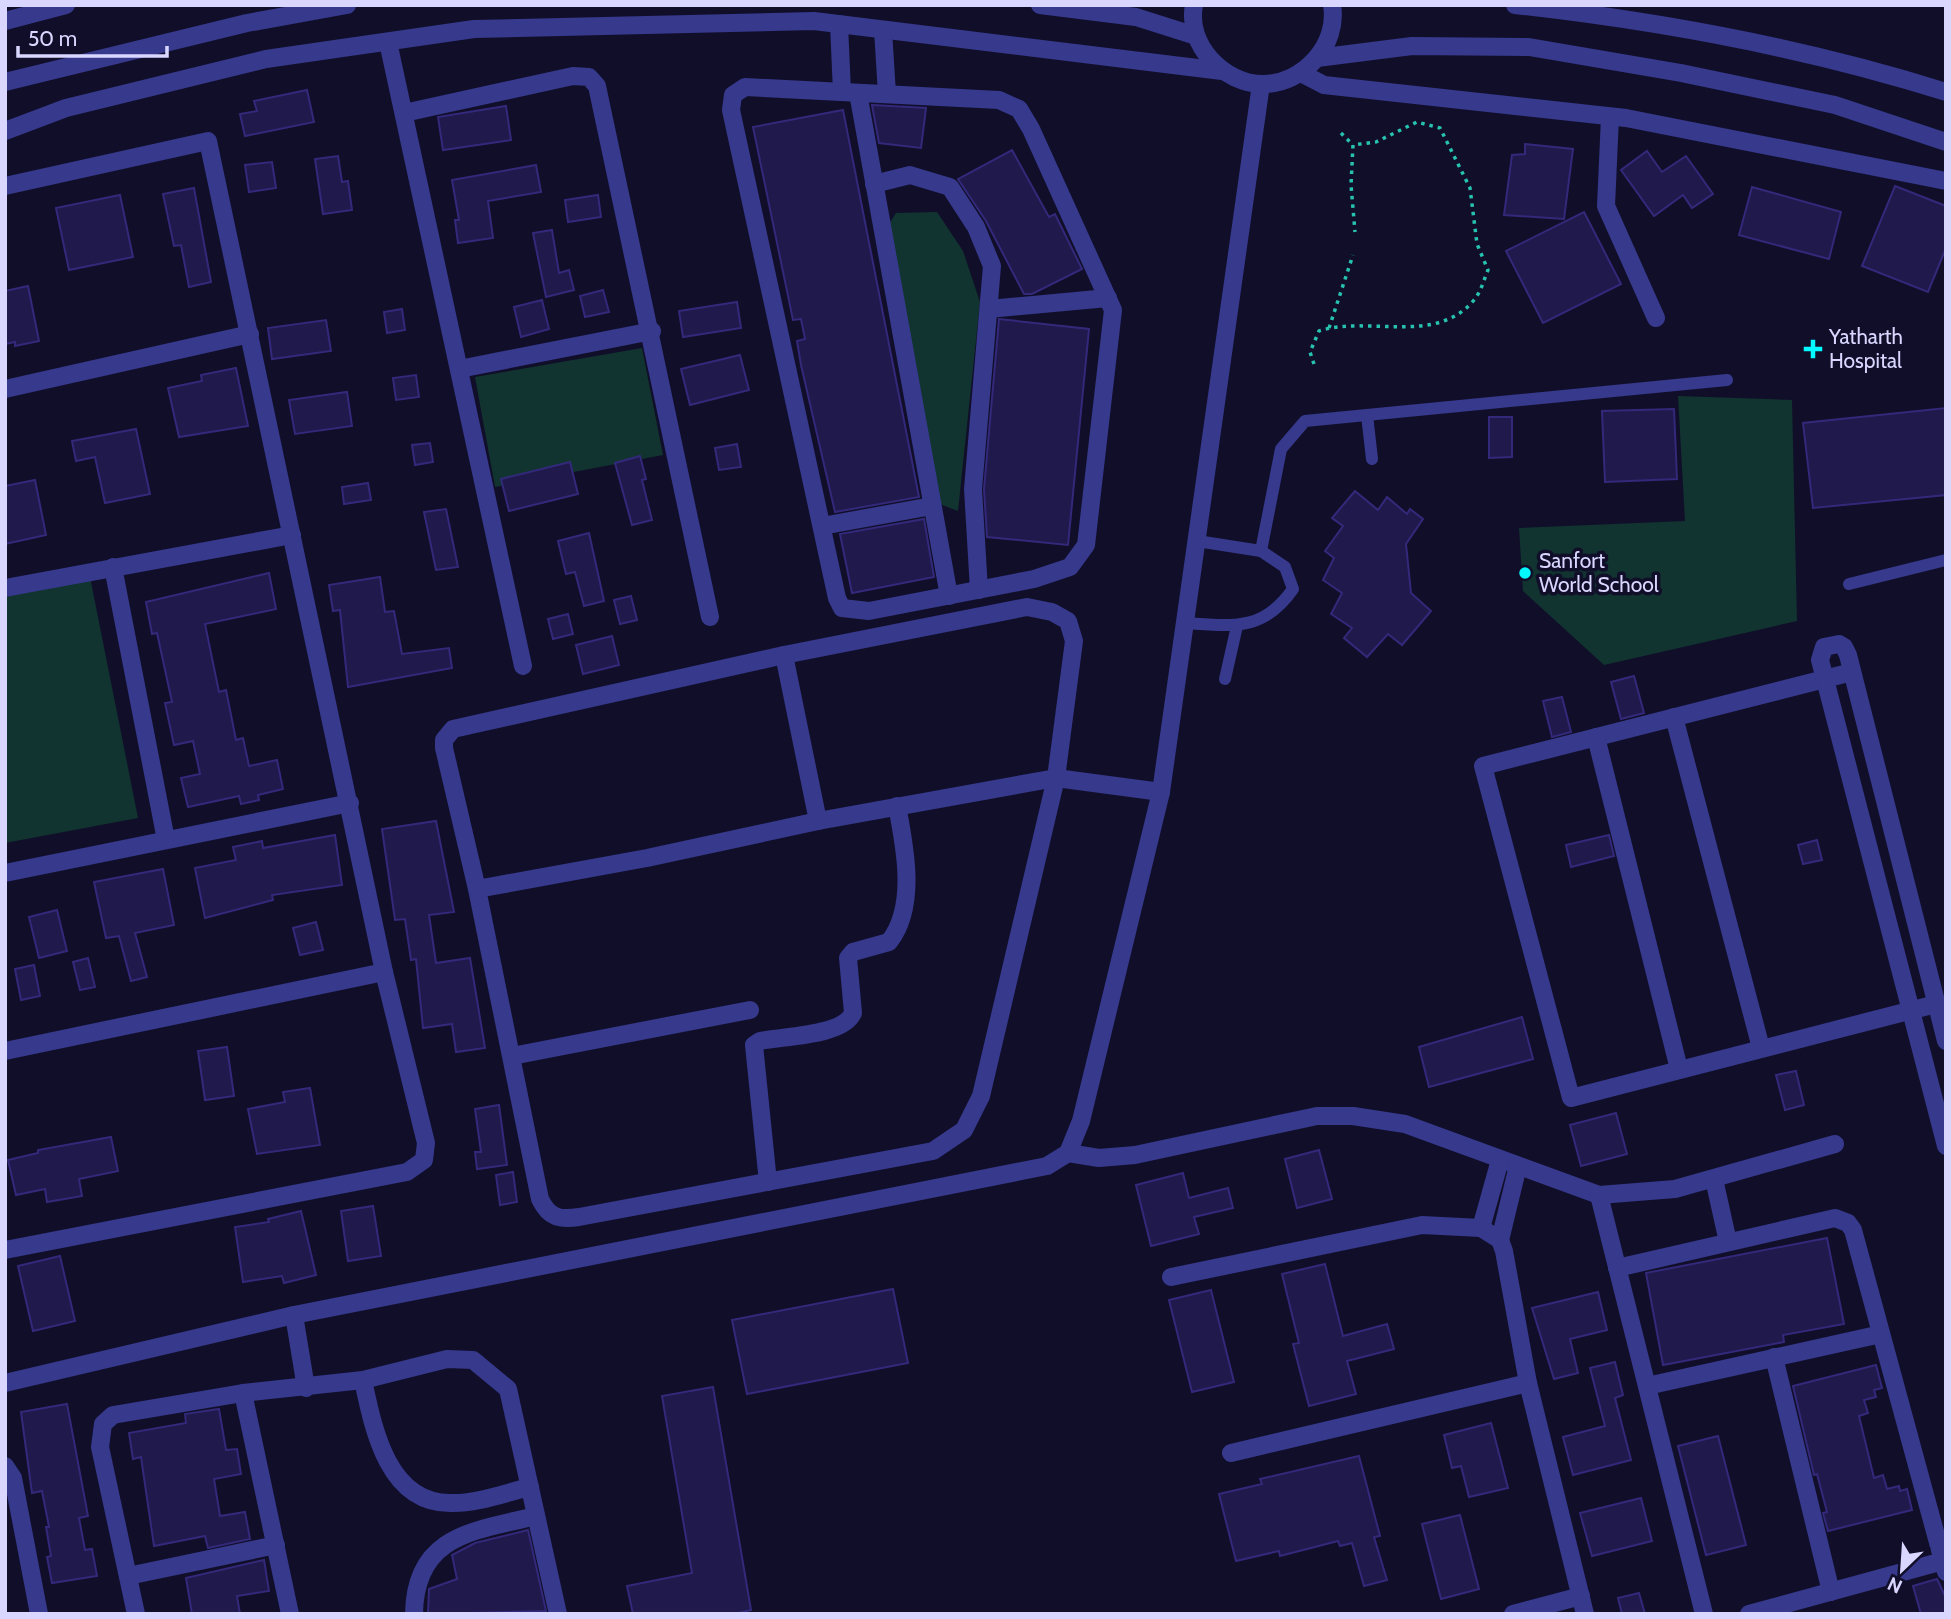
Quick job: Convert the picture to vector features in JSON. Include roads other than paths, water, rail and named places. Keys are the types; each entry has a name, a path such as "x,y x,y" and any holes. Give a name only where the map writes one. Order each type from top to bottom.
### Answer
{"street":[{"path":"5,20 66,5"},
{"path":"5,82 247,23 347,5"},
{"path":"1040,5 1136,17 1196,36"},
{"path":"1194,5 1196,36 1206,56 1222,71"},
{"path":"5,131 66,108 266,59 474,29 814,21 1222,71 1261,85 1301,73 1317,58 1330,35 1332,5"},
{"path":"1515,5 1697,32 1853,63 1946,92"},
{"path":"839,24 850,92 874,184 948,596"},
{"path":"883,30 887,94"},
{"path":"388,42 523,666"},
{"path":"1317,58 1412,46 1529,47 1681,73 1835,105 1946,142"},
{"path":"1301,73 1324,85 1610,117 1731,137 1946,181"},
{"path":"404,113 573,76 589,77 597,86 652,331 710,617"},
{"path":"5,1384 294,1315 1047,1166 1068,1153 1081,1121 1161,792 1261,85"},
{"path":"745,87 850,92 999,100 1019,109 1031,129 1113,310 1086,545 1070,567 1034,579 869,611 842,608 837,598 731,110 733,95 745,87"},
{"path":"1610,117 1606,206 1657,318"},
{"path":"5,186 208,141 384,972 426,1143 424,1160 407,1172 5,1250"},
{"path":"874,184 910,175 950,187 976,227 992,266 973,489 979,590"},
{"path":"989,309 1108,298"},
{"path":"459,369 652,331"},
{"path":"5,389 250,334"},
{"path":"822,526 932,506"},
{"path":"5,588 292,536"},
{"path":"113,567 166,841"},
{"path":"1027,607 1052,612 1068,621 1074,641 1056,778 981,1096 964,1130 933,1151 562,1220 552,1216 540,1199 477,889 444,748 444,740 453,729 784,656 1027,607"},
{"path":"1946,1041 1936,1004 1938,977 1853,672 1844,647 1839,644 1824,647 1821,660 1911,1009 1941,1109 1946,1146"},
{"path":"784,656 818,821"},
{"path":"1853,672 1483,766 1571,1098 1936,1004"},
{"path":"1674,717 1761,1048"},
{"path":"1596,737 1679,1069"},
{"path":"477,889 647,858 818,821 1056,778 1161,792"},
{"path":"5,873 350,803"},
{"path":"768,1182 754,1045 760,1041 838,1028 851,1019 853,1013 848,958 853,952 889,942 902,920 905,869 897,807"},
{"path":"5,1051 384,972"},
{"path":"512,1056 750,1010"},
{"path":"1068,1153 1099,1158 1135,1154 1317,1115 1353,1116 1405,1124 1599,1195 1675,1189 1835,1144"},
{"path":"1481,1228 1500,1160"},
{"path":"1513,1614 1583,1605 1528,1383 1500,1240 1518,1166"},
{"path":"1714,1179 1728,1242"},
{"path":"1599,1195 1704,1614"},
{"path":"1618,1268 1835,1218 1848,1223 1944,1567 1831,1592 1749,1614"},
{"path":"1171,1277 1422,1224 1481,1228 1500,1240"},
{"path":"294,1315 306,1388"},
{"path":"1647,1386 1881,1334"},
{"path":"1774,1357 1831,1592"},
{"path":"136,1614 100,1447 103,1424 113,1415 243,1393 363,1380 447,1359 473,1360 508,1389 558,1614"},
{"path":"363,1380 379,1443 389,1465 413,1492 430,1501 451,1504 530,1487"},
{"path":"1231,1454 1528,1383"},
{"path":"243,1393 290,1614"},
{"path":"5,1466 13,1478 40,1614"},
{"path":"414,1614 414,1595 423,1571 432,1555 446,1542 461,1534 537,1516"},
{"path":"128,1576 276,1545"}],"lane":[{"path":"1261,551 1281,449 1305,421 1727,380"},
{"path":"1367,415 1372,459"},
{"path":"1185,623 1237,626 1278,611 1293,589 1285,567 1261,551 1197,541"},
{"path":"1849,584 1946,560"},
{"path":"1225,680 1237,626"}],"place":[{"name":"Yatharth Hospital","path":"1813,349"},
{"name":"Sanfort World School","path":"1525,573"}]}
